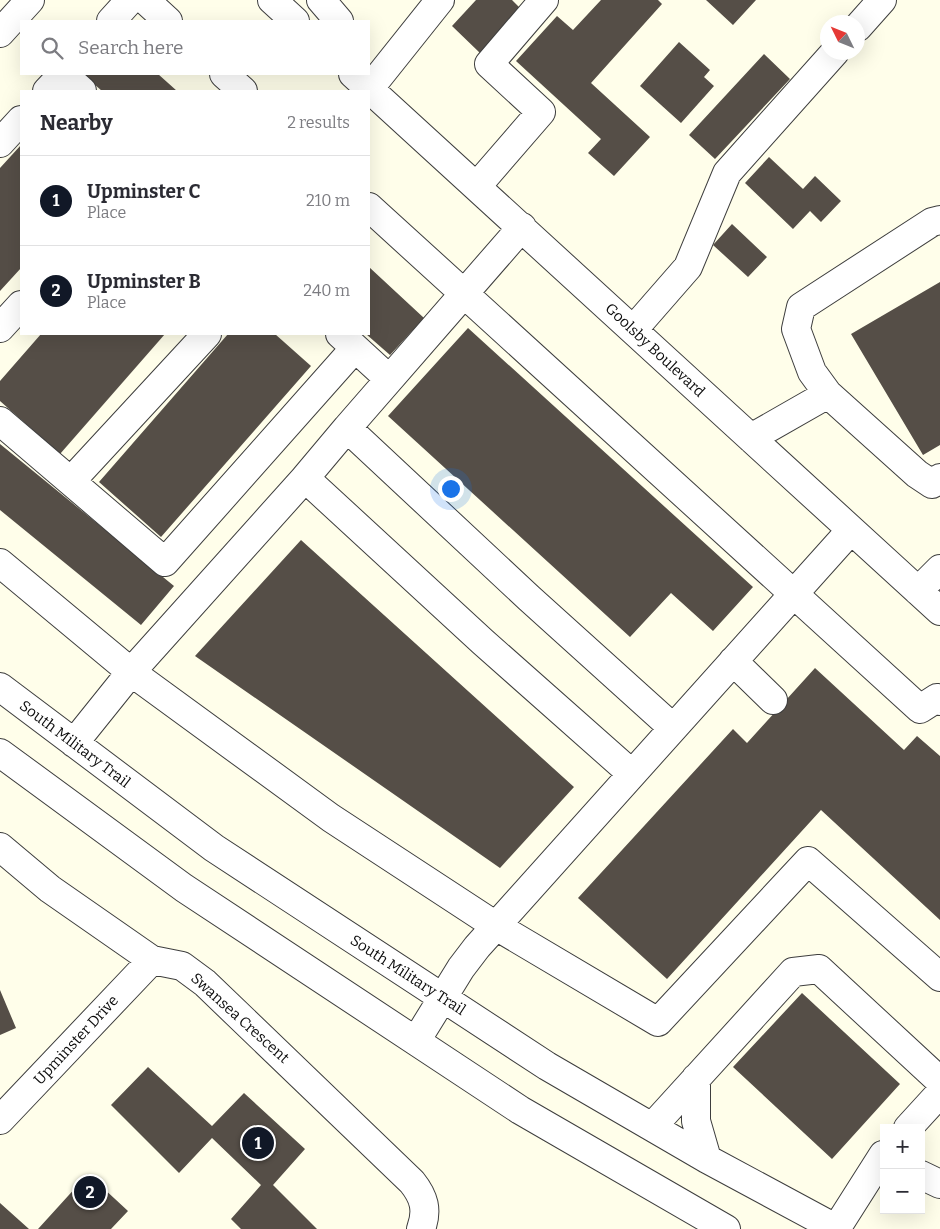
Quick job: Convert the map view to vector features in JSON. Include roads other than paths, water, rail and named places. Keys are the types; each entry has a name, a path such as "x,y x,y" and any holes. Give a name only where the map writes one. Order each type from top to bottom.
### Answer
{"street":[{"path":"0,33 30,0"},
{"path":"112,20 130,0"},
{"path":"272,0 294,20"},
{"path":"322,0 338,20"},
{"path":"370,70 440,0"},
{"path":"477,186 541,112 489,64 544,0"},
{"path":"865,19 882,0"},
{"path":"633,330 688,267 727,173 828,60"},
{"path":"48,90 62,75"},
{"path":"64,75 81,90"},
{"path":"225,75 242,90"},
{"name":"Goolsby Boulevard","path":"361,79 940,611"},
{"path":"0,143 20,121"},
{"path":"370,208 920,709 937,698 940,701"},
{"path":"940,220 924,227 801,307 796,329 812,372 828,394 917,474 932,484 940,478"},
{"path":"74,743 131,672 304,478 522,227"},
{"path":"0,328 20,306"},
{"path":"71,481 206,335"},
{"path":"0,421 165,562 348,341 389,379"},
{"path":"751,438 828,394"},
{"path":"347,428 521,591 673,728"},
{"path":"304,478 483,642 632,774"},
{"path":"416,1041 461,968 496,926 851,530"},
{"path":"0,563 131,672 331,818 496,926 658,1022 808,861 940,977"},
{"path":"918,591 940,569"},
{"path":"733,661 772,700"},
{"name":"South Military Trail","path":"0,687 214,848 547,1066 707,1159 837,1229"},
{"path":"0,753 184,888 520,1110 726,1229"},
{"name":"Swansea Crescent","path":"0,847 50,889 152,960 182,966 205,983 412,1182 423,1196 426,1210 422,1229"},
{"name":"Upminster Drive","path":"0,1120 152,960"},
{"path":"652,1127 793,972 819,969 940,1081"},
{"path":"696,1078 696,1121 707,1159"},
{"path":"912,1124 940,1093"},
{"path":"837,1229 880,1160"},
{"path":"925,1177 940,1184"}],"place":[{"name":"Upminster C","path":"258,1143"},
{"name":"Upminster B","path":"90,1192"}]}
